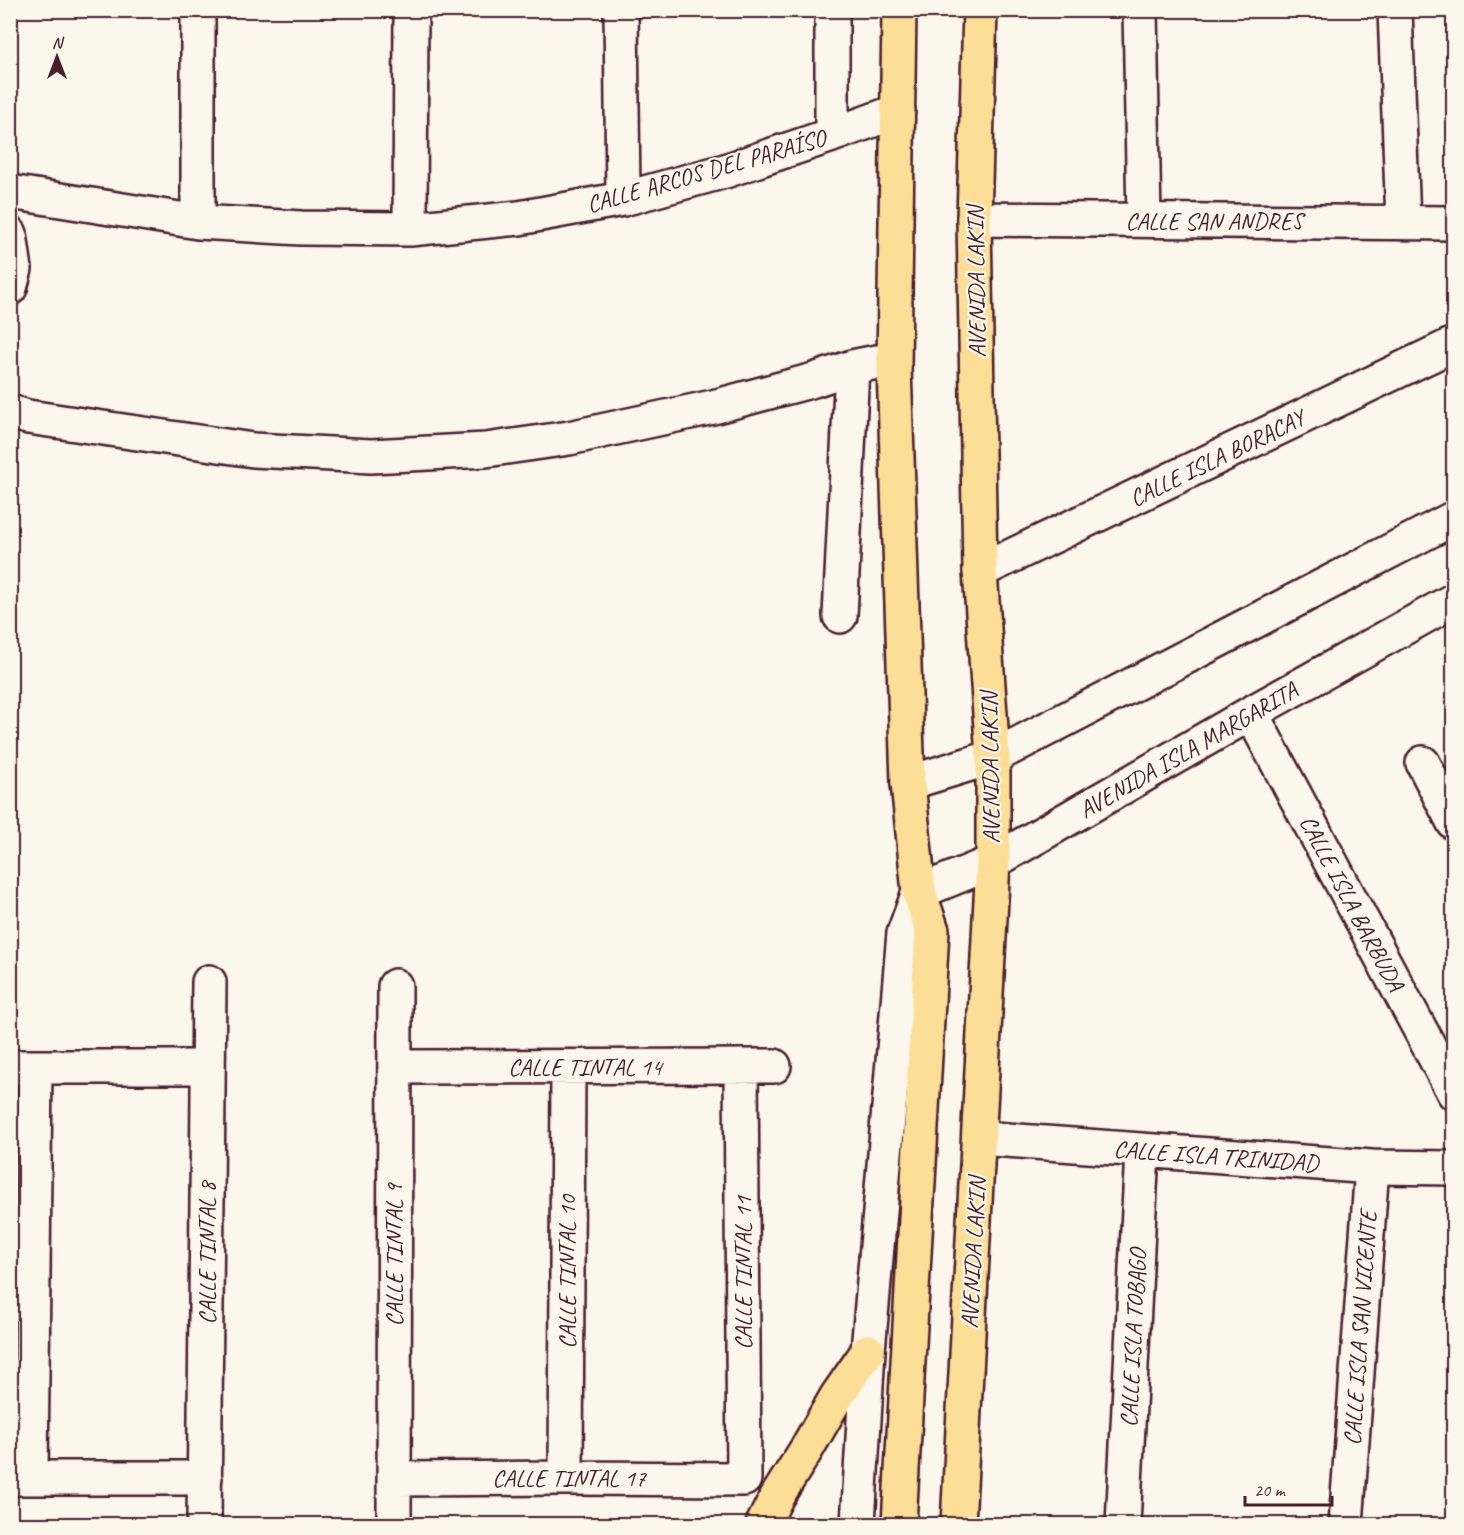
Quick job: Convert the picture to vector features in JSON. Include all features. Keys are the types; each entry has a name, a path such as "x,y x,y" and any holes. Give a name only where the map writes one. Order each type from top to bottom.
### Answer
{"main road":[{"path":"899,10 894,367 908,783 919,892 932,930 899,1524"},
{"name":"AVENIDA LAK'IN","path":"958,1524 993,862 993,757 980,571 974,219 980,10"},
{"path":"763,1524 837,1396 868,1351"}],"street":[{"path":"198,10 198,222"},
{"path":"410,229 411,10"},
{"path":"621,10 622,199"},
{"path":"832,10 832,135"},
{"path":"1140,10 1144,220"},
{"path":"1395,10 1402,222"},
{"name":"CALLE ARCOS DEL PARAÍSO","path":"10,192 198,222 301,228 410,229 519,218 622,199 725,171 898,111"},
{"name":"CALLE SAN ANDRES","path":"974,219 1454,223"},
{"path":"10,234 15,269 10,288"},
{"name":"CALLE ISLA BORACAY","path":"980,571 1454,344"},
{"path":"10,412 28,417 252,450 371,456 486,450 568,438 713,407 814,380 852,367 877,362 894,367"},
{"path":"840,616 852,367"},
{"path":"908,783 993,757 1454,518"},
{"name":"AVENIDA ISLA MARGARITA","path":"919,892 993,862 1251,713 1454,600"},
{"name":"CALLE ISLA BARBUDA","path":"1251,713 1454,1093"},
{"path":"1423,763 1454,822"},
{"path":"858,1524 868,1351 904,933 919,892"},
{"name":"CALLE TINTAL 8","path":"204,1524 209,982"},
{"name":"CALLE TINTAL 9","path":"394,1524 395,986"},
{"name":"CALLE TINTAL 11","path":"741,1066 744,1479"},
{"name":"CALLE TINTAL 14","path":"395,1067 774,1066"},
{"path":"205,1478 21,1478 23,1067 208,1067"},
{"name":"CALLE TINTAL 10","path":"566,1478 568,1067"},
{"name":"CALLE ISLA TRINIDAD","path":"979,1138 1372,1167 1454,1168"},
{"name":"CALLE ISLA TOBAGO","path":"1123,1524 1142,1151"},
{"name":"CALLE ISLA SAN VICENTE","path":"1346,1524 1372,1167"},
{"name":"CALLE TINTAL 17","path":"394,1479 744,1479"}]}
